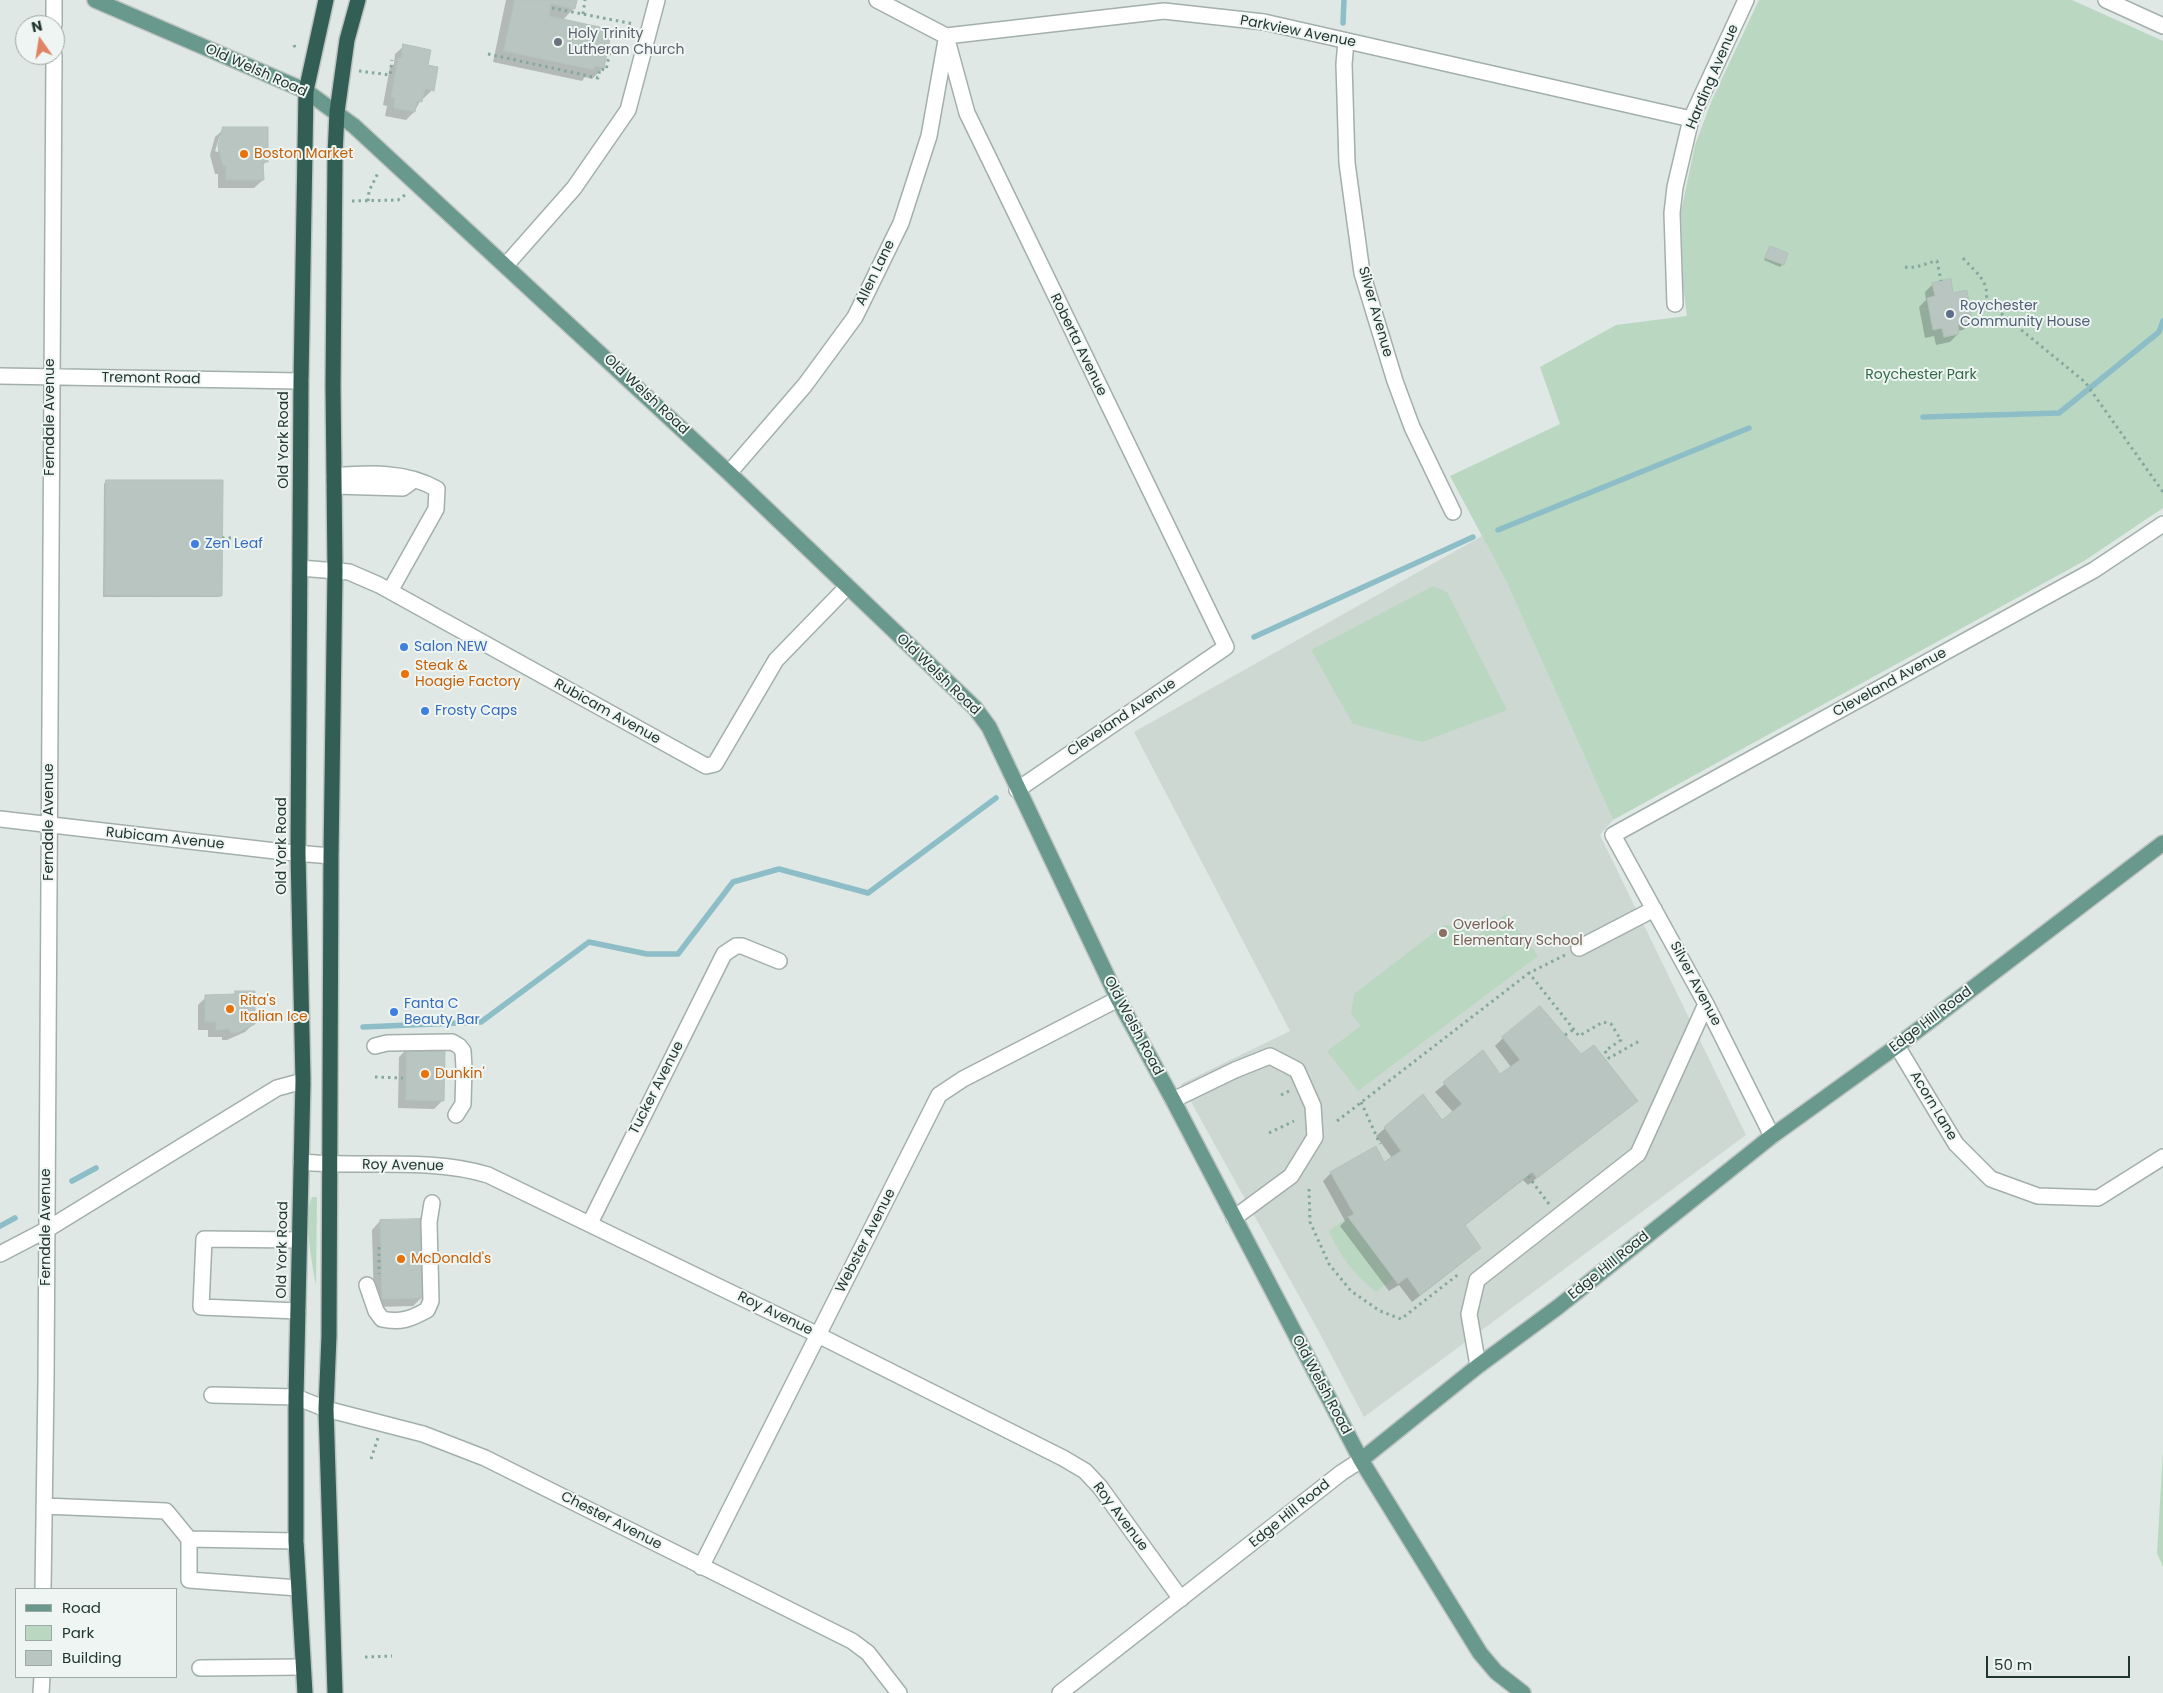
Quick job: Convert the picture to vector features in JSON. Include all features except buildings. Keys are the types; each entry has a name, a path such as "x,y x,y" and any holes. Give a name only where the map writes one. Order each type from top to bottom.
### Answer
{"highway":[{"name":"Old York Road","path":"305,1693 296,1540 296,1398 302,1081 298,854 301,381 306,91 326,0"},
{"path":"335,1693 326,1409 329,1336 331,856 336,571 333,386 336,112 347,40 358,0"}],"main road":[{"name":"Old Welsh Road","path":"95,0 306,91 336,112 370,140 506,265 729,473 846,587 975,708 989,727 1017,790 1118,999 1173,1100 1361,1460 1480,1654 1496,1672 1523,1693"},
{"name":"Edge Hill Road","path":"1361,1460 1478,1366 1558,1307 1772,1136 1897,1046 2163,843"}],"street":[{"path":"54,0 54,15"},
{"path":"506,265 574,188 628,110 657,0"},
{"path":"877,0 946,36"},
{"name":"Harding Avenue","path":"1675,304 1672,213 1691,119 1746,0"},
{"path":"2106,0 2163,26"},
{"name":"Parkview Avenue","path":"946,36 1164,10 1264,22 1691,119"},
{"name":"Allen Lane","path":"729,473 805,385 859,308 901,223 929,136 946,36"},
{"name":"Roberta Avenue","path":"946,36 967,113 1226,647"},
{"name":"Silver Avenue","path":"1346,41 1344,64 1347,163 1362,273 1395,381 1412,427 1453,512"},
{"name":"Ferndale Avenue","path":"43,1588 49,826 50,378 54,65"},
{"name":"Tremont Road","path":"0,376 301,381"},
{"path":"334,481 403,488 414,480 423,480 437,489 436,509 390,592"},
{"name":"Cleveland Avenue","path":"1614,835 2094,570 2163,524"},
{"name":"Rubicam Avenue","path":"300,568 349,572 390,592 706,766 715,764 776,660 846,587"},
{"name":"Cleveland Avenue","path":"1017,790 1226,647"},
{"name":"Rubicam Avenue","path":"0,819 298,854 331,856"},
{"name":"Silver Avenue","path":"1614,835 1706,1004 1772,1136"},
{"path":"1579,948 1654,909"},
{"name":"Tucker Avenue","path":"590,1223 724,954 736,946 742,946 778,961"},
{"name":"Webster Avenue","path":"701,1567 939,1095 963,1079 1118,999"},
{"path":"1478,1366 1469,1314 1477,1280 1638,1154 1706,1004"},
{"path":"374,1046 387,1043 452,1042 460,1046 463,1052 464,1068 463,1104 456,1115"},
{"name":"Acorn Lane","path":"1897,1046 1956,1144 1991,1180 2038,1196 2098,1198 2163,1157"},
{"path":"1173,1100 1235,1070 1270,1056 1297,1070 1312,1106 1316,1137 1292,1176 1234,1218"},
{"path":"0,1254 46,1230 276,1088 302,1081"},
{"name":"Roy Avenue","path":"301,1162 331,1165 434,1165 474,1170 488,1174 819,1336 1063,1458 1085,1472 1100,1487 1181,1599"},
{"path":"373,1283 376,1311 382,1319 394,1322 408,1320 427,1310 431,1301 429,1222 432,1203"},
{"path":"298,1310 200,1307 204,1239 299,1240"},
{"name":"Chester Avenue","path":"212,1395 296,1398 326,1409 423,1434 485,1458 852,1641 868,1653 899,1693"},
{"name":"Edge Hill Road","path":"1060,1693 1341,1473 1361,1460"},
{"path":"44,1506 166,1511 189,1539 189,1580 298,1588"},
{"path":"189,1539 296,1540"},
{"path":"200,1668 303,1667"},
{"path":"41,1693 42,1678"}],"path":[{"path":"583,14 586,0"},
{"path":"552,8 638,25"},
{"path":"488,54 598,78 600,69 606,70 609,51 626,54"},
{"path":"359,71 390,75 392,60"},
{"path":"368,201 369,191 379,170"},
{"path":"352,201 398,200 405,195"},
{"path":"1963,258 1984,280 1988,291 1986,301"},
{"path":"1905,267 1918,267 1937,261 1941,281"},
{"path":"1970,306 1986,301"},
{"path":"1986,301 2085,382 2163,492"},
{"path":"222,538 238,538"},
{"path":"1337,1120 1529,973 1579,948"},
{"path":"1529,973 1579,1036 1603,1022 1611,1024 1621,1040 1605,1051 1609,1058 1641,1040"},
{"path":"1565,1035 1573,1030"},
{"path":"374,1077 403,1078"},
{"path":"1361,1102 1380,1144"},
{"path":"1269,1133 1294,1121"},
{"path":"1528,1176 1549,1205"},
{"path":"1309,1189 1310,1222 1329,1264 1351,1291 1380,1311 1401,1318 1460,1274"},
{"path":"373,1283 379,1247"},
{"path":"365,1656 392,1656"}],"shaded area":[{"name":"Overlook Elementary School","path":"1482,536 1506,581 1613,820 1600,835 1746,1135 1364,1417 1318,1330 1181,1084 1290,1031 1134,732"}],"green space":[{"name":"Roychester Park","path":"1759,0 2072,0 2163,41 2163,508 2084,561 1613,820 1506,581 1450,476 1560,424 1540,367 1616,325 1687,316 1683,285 1681,212 1695,145 1712,100"},
{"path":"1433,586 1447,592 1507,710 1422,742 1353,724 1311,650"},
{"path":"1506,914 1538,956 1358,1091 1327,1051 1361,1026 1351,1013 1354,994 1444,925 1465,927 1474,938"},
{"path":"312,1197 317,1197 316,1285 308,1228 309,1205"},
{"path":"1348,1217 1394,1278 1376,1292 1348,1264 1329,1231"},
{"path":"2163,1451 2163,1567 2157,1553"}],"waterway":[{"path":"1343,23 1344,0"},
{"path":"1923,417 2059,413 2159,332 2163,321"},
{"path":"1498,530 1749,428"},
{"path":"1254,637 1473,537"},
{"path":"363,1027 481,1022 589,942 647,954 678,954 733,882 779,869 868,893 996,798"},
{"path":"72,1181 96,1168"},
{"path":"0,1226 15,1218"}],"place":[{"name":"Holy Trinity Lutheran Church","path":"558,42"},
{"name":"Boston Market","path":"244,154"},
{"name":"Roychester Community House","path":"1950,314"},
{"name":"Zen Leaf","path":"195,544"},
{"name":"Salon NEW","path":"404,647"},
{"name":"Steak & Hoagie Factory","path":"405,674"},
{"name":"Frosty Caps","path":"425,711"},
{"name":"Overlook Elementary School","path":"1443,933"},
{"name":"Rita's Italian Ice","path":"230,1009"},
{"name":"Fanta C Beauty Bar","path":"394,1012"},
{"name":"Dunkin'","path":"425,1074"},
{"name":"McDonald's","path":"401,1259"}]}
